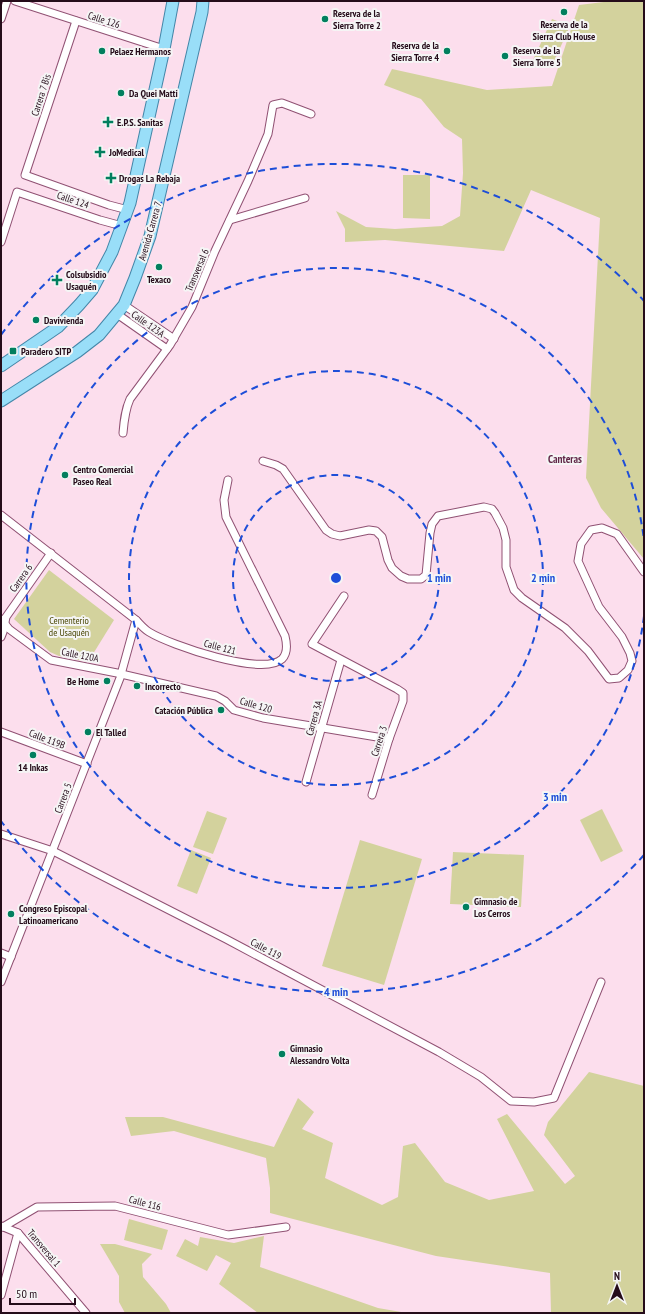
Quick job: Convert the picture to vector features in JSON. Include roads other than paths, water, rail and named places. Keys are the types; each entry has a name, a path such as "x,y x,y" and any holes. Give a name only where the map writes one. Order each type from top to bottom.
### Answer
{"main road":[{"path":"3,365 58,327 92,290 112,252 128,210 164,49 173,1"},
{"name":"Avenida Carrera 7","path":"1,401 77,352 99,335 124,305 150,236 202,12 203,1"}],"street":[{"path":"1,18 7,1"},
{"name":"Calle 126","path":"15,1 164,49"},
{"name":"Carrera 7 Bis","path":"25,175 76,21"},
{"name":"Transversal 6","path":"123,433 126,407 130,399 174,339 192,307 268,134 273,105 282,103 311,114"},
{"name":"Calle 124","path":"25,175 109,205 128,210"},
{"name":"Calle 124","path":"1,242 17,192 122,226"},
{"path":"230,220 305,198"},
{"name":"Calle 123A","path":"124,305 174,339"},
{"name":"Calle 123A","path":"117,314 167,349"},
{"path":"263,461 283,469 321,525 332,534 340,536 353,532 369,530 379,534 382,537 388,560 392,568 401,576 408,579 421,579 426,575 430,533 432,524 438,516 484,507 492,509 503,528 506,540 506,567 514,590 522,598 565,628 588,651 610,679 619,678 628,670 632,661 630,653 622,637 599,606 578,562 581,544 591,530 602,528 617,534 644,572"},
{"name":"Calle 121","path":"1,514 136,620 149,632 176,645 221,659 248,665 275,663 283,658 286,652 287,644 285,636 226,517 224,500 228,480"},
{"name":"Carrera 6","path":"1,637 3,622 51,553"},
{"path":"341,660 312,644 344,596"},
{"name":"Carrera 5","path":"1,982 122,674 136,620"},
{"name":"Calle 120A","path":"3,622 9,629 51,660 122,674"},
{"name":"Carrera 3","path":"341,660 403,693 403,701 389,739 372,795"},
{"name":"Carrera 3A","path":"306,782 341,660"},
{"name":"Calle 120","path":"122,674 216,696 234,710 247,714 389,739"},
{"name":"Calle 119B","path":"1,732 87,764"},
{"name":"Calle 119","path":"1,834 53,851 226,939 440,1052 481,1077 512,1101 534,1102 554,1098 601,982"},
{"path":"1,953 11,957"},
{"name":"Calle 116","path":"2,1227 37,1207 115,1206 228,1235 286,1227"},
{"name":"Calle 116","path":"2,1227 18,1233"},
{"path":"1,1295 18,1233"},
{"name":"Transversal 1","path":"18,1233 86,1313"}],"place":[{"name":"Reserva de la Sierra Club House","path":"564,12"},
{"name":"Reserva de la Sierra Torre 2","path":"325,19"},
{"name":"Pelaez Hermanos","path":"102,51"},
{"name":"Reserva de la Sierra Torre 4","path":"447,51"},
{"name":"Reserva de la Sierra Torre 5","path":"505,56"},
{"name":"Da Quei Matti","path":"121,93"},
{"name":"E.P.S. Sanitas","path":"108,122"},
{"name":"JoMedical","path":"100,152"},
{"name":"Drogas La Rebaja","path":"111,178"},
{"name":"Texaco","path":"159,267"},
{"name":"Colsubsidio Usaquén","path":"57,280"},
{"name":"Davivienda","path":"36,320"},
{"name":"Paradero SITP","path":"13,351"},
{"name":"Centro Comercial Paseo Real","path":"65,475"},
{"name":"Be Home","path":"107,681"},
{"name":"Incorrecto","path":"137,686"},
{"name":"Catación Pública","path":"221,710"},
{"name":"El Talled","path":"88,732"},
{"name":"14 Inkas","path":"33,755"},
{"name":"Gimnasio de Los Cerros","path":"466,907"},
{"name":"Congreso Episcopal Latinoamericano","path":"11,914"},
{"name":"Gimnasio Alessandro Volta","path":"282,1054"}],"district":[{"name":"Canteras","path":"565,459"}],"park label":[{"name":"Cementerio de Usaquén","path":"69,626"}]}
